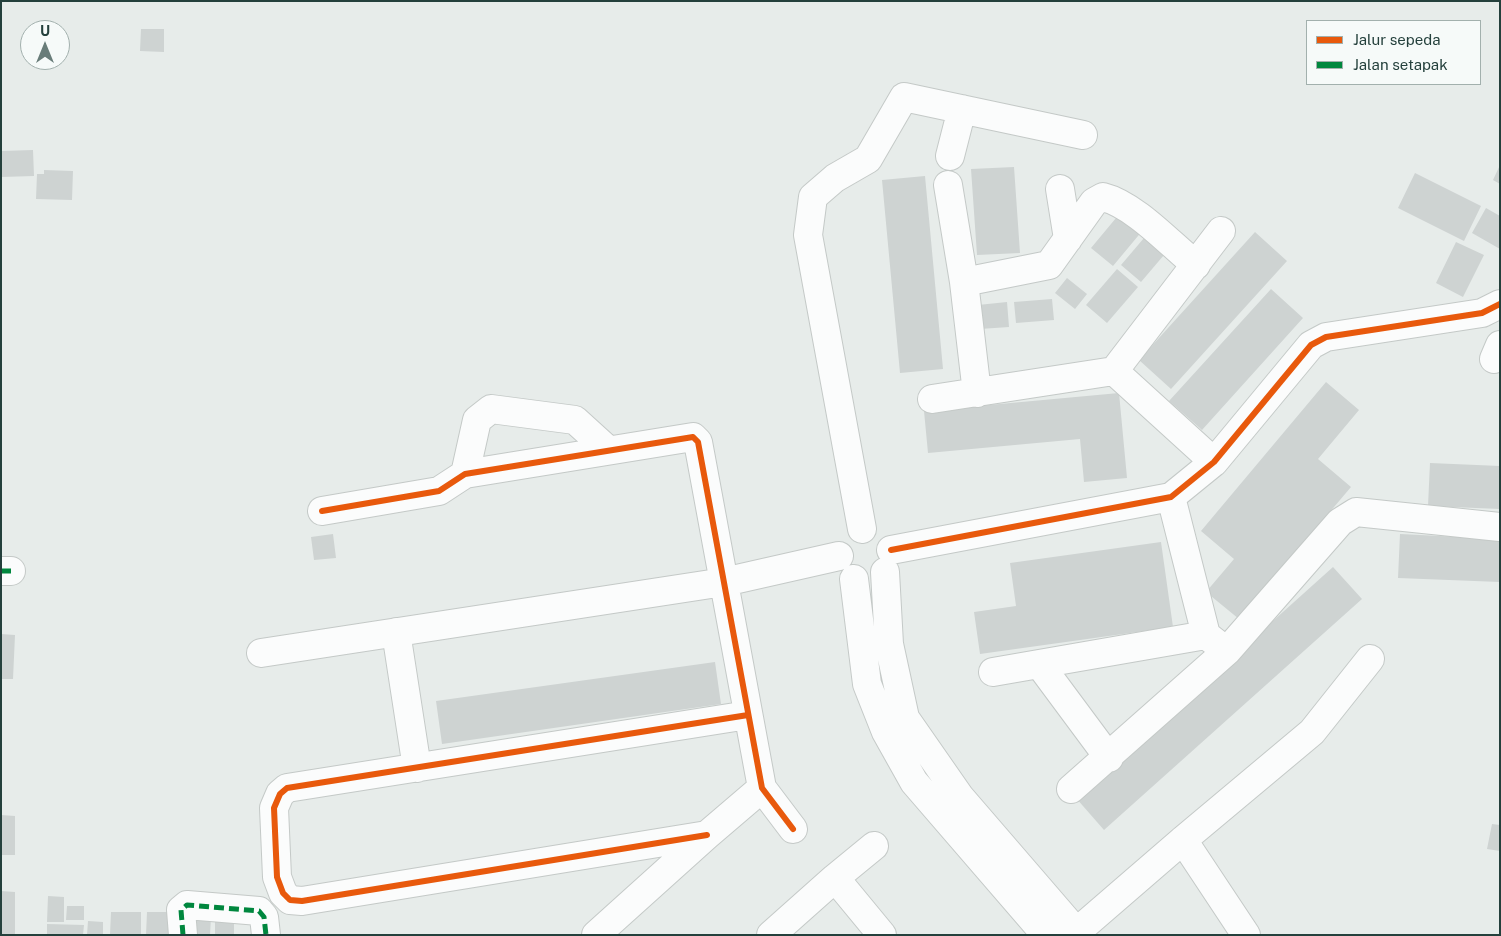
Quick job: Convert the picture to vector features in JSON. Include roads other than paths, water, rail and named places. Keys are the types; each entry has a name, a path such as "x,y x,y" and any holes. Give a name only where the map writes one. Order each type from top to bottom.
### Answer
{"street":[{"path":"862,529 808,235 813,197 835,178 868,159 904,97 1083,135"},
{"path":"950,156 962,109"},
{"path":"948,185 964,282 977,392"},
{"path":"1060,189 1068,239"},
{"path":"964,282 1049,265 1094,202 1104,197 1114,200 1136,215 1196,265"},
{"path":"932,399 1114,370 1221,231"},
{"path":"1370,659 1312,732 1183,840 1077,934 960,797 905,718 889,644 888,561 887,541 872,529 852,532 844,538 838,556 840,566 846,574 854,579 872,581 888,561 1171,497 1214,462 1310,345 1326,337 1482,313 1500,304"},
{"path":"1114,370 1214,462"},
{"path":"465,474 477,420 491,409 575,420 608,450"},
{"path":"322,511 439,491 465,474 690,436 696,439 762,788 793,829"},
{"path":"1171,497 1216,643"},
{"path":"1071,789 1109,758 1216,643 1340,522 1356,512 1500,527"},
{"path":"261,653 724,582 838,556"},
{"path":"854,579 867,684 886,732 914,782 1046,935"},
{"path":"396,632 417,768"},
{"path":"993,672 1216,643"},
{"path":"1040,665 1109,758"},
{"path":"707,835 312,900 290,900 283,893 277,877 274,808 280,794 287,788 748,715"},
{"path":"902,760 924,745"},
{"path":"596,935 762,788"},
{"path":"1183,840 1246,935"},
{"path":"771,935 834,878 874,846"},
{"path":"834,878 882,935"},
{"path":"184,935 181,910 187,905 259,911 264,917 266,935"}]}
